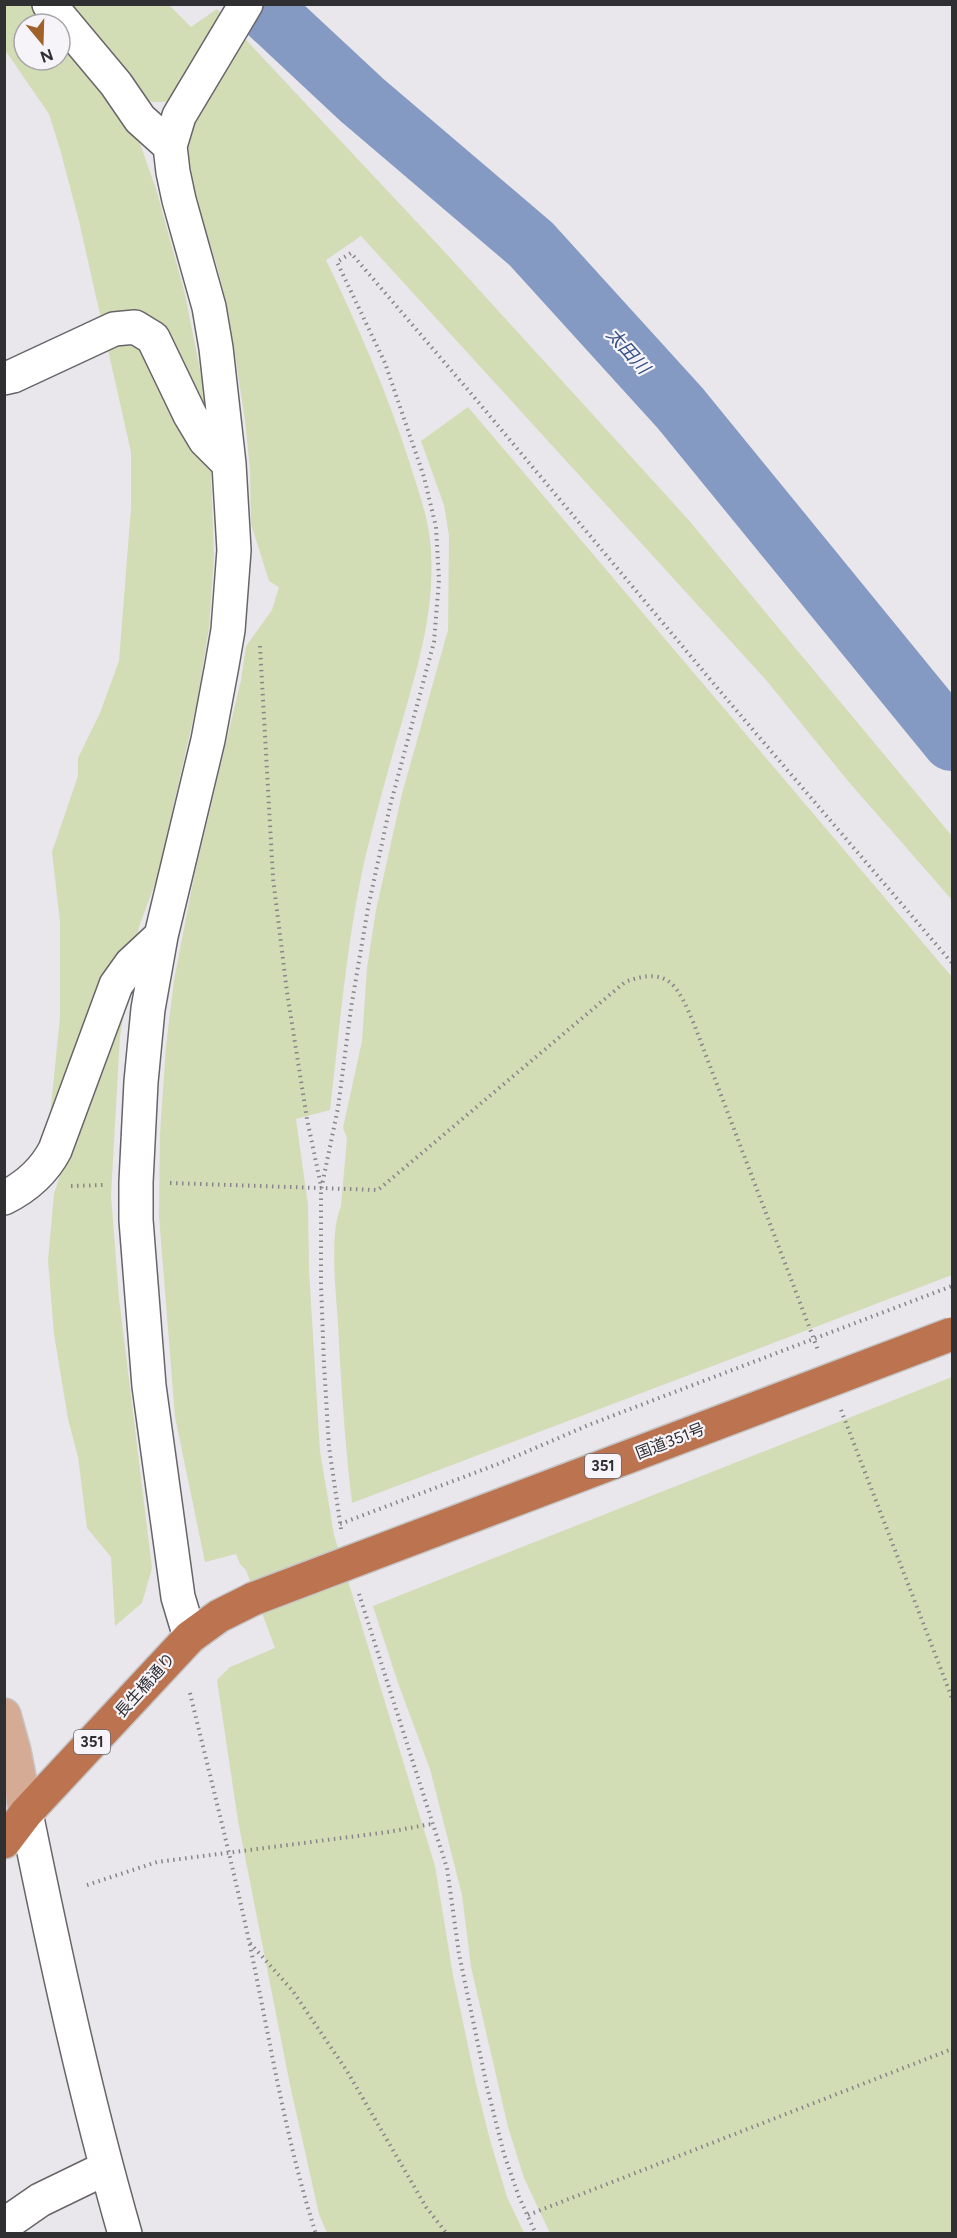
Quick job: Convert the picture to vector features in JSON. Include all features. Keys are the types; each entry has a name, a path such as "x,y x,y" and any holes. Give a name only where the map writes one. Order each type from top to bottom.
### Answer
{"highway":[{"name":"国道351号","path":"253,1599 952,1334"},
{"name":"長生橋通り","path":"4,1842 26,1813 190,1637 219,1616 253,1599"}],"main road":[{"path":"4,1715 14,1751 26,1813"}],"street":[{"path":"50,4 116,84 141,119 170,146"},
{"path":"190,1637 178,1597 149,1386 136,1220 141,1082 148,1009 161,936 208,740 228,630 234,550 229,464 216,348 208,307 179,200 170,146 179,116 246,4"},
{"path":"4,378 13,376 114,329 135,327 153,338 190,415 205,440 229,464"},
{"path":"7,1187 47,1165 55,1150 116,985 131,964 161,936"},
{"path":"26,1813 63,1994 106,2168 125,2234"},
{"path":"4,2225 40,2200 106,2168"}],"path":[{"path":"321,1190 338,1108 351,1008 368,908 390,806 434,642 439,580 436,527 424,477 385,363 337,262 351,253 952,963"},
{"path":"258,638 261,650 273,878 287,992 321,1190 324,1364 329,1447 343,1535"},
{"path":"170,1183 306,1187 321,1190 378,1190 625,982 642,976 664,978 680,991 694,1024 822,1361"},
{"path":"64,1186 106,1185"},
{"path":"340,1524 498,1464 591,1424 952,1286"},
{"path":"840,1406 952,1698"},
{"path":"357,1588 447,1868 459,1954 487,2087 504,2154 536,2234"},
{"path":"190,1693 229,1852 270,2048 305,2199 316,2234"},
{"path":"87,1885 157,1862 388,1832 431,1824"},
{"path":"249,1942 292,1990 347,2071 426,2206 447,2234"},
{"path":"528,2215 952,2049"}],"green space":[{"path":"4,5 32,5 38,12 12,12 12,60 5,50"},
{"path":"63,5 169,5 191,27 217,9 442,249 686,517 952,836 952,900 848,781 766,680 361,236 326,260 371,359 400,435 427,520 432,563 429,610 415,678 374,821 359,885 330,1110 296,1119 308,1205 309,1270 320,1451 334,1535 435,1866 453,1975 490,2140 507,2197 524,2233 327,2233 319,2214 290,2085 238,1821 217,1680 230,1667 275,1648 246,1570 240,1564 236,1554 205,1562 175,1417 159,1216 160,1134 166,1046 174,980 194,877 241,680 246,646 272,610 279,587 269,581 251,524 250,470 245,420 229,316 193,183 188,157 188,137 171,102 152,102 138,95 72,16 72,12 69,12"},
{"path":"72,53 137,135 156,189 185,294 209,416 214,557 209,628 197,702 157,878 139,927 120,1036 111,1195 119,1298 152,1568 142,1603 115,1626 111,1557 87,1528 78,1457 68,1419 54,1334 48,1260 54,1194 64,1163 48,1136 60,1017 60,922 52,852 78,776 78,758 100,713 119,661 131,508 131,452 79,221 49,114 20,72 72,72"},
{"path":"468,407 952,977 952,1275 352,1503 343,1414 334,1264 335,1231 341,1206 347,1138 343,1128 362,1041 367,968 376,910 402,794 448,630 449,536 444,505 421,441"},
{"path":"952,1377 952,2233 550,2233 524,2178 508,2127 471,1967 462,1895 430,1769 398,1683 373,1606"}],"waterway":[{"name":"太田川","path":"259,4 362,100 531,244 680,408 952,741"}]}
